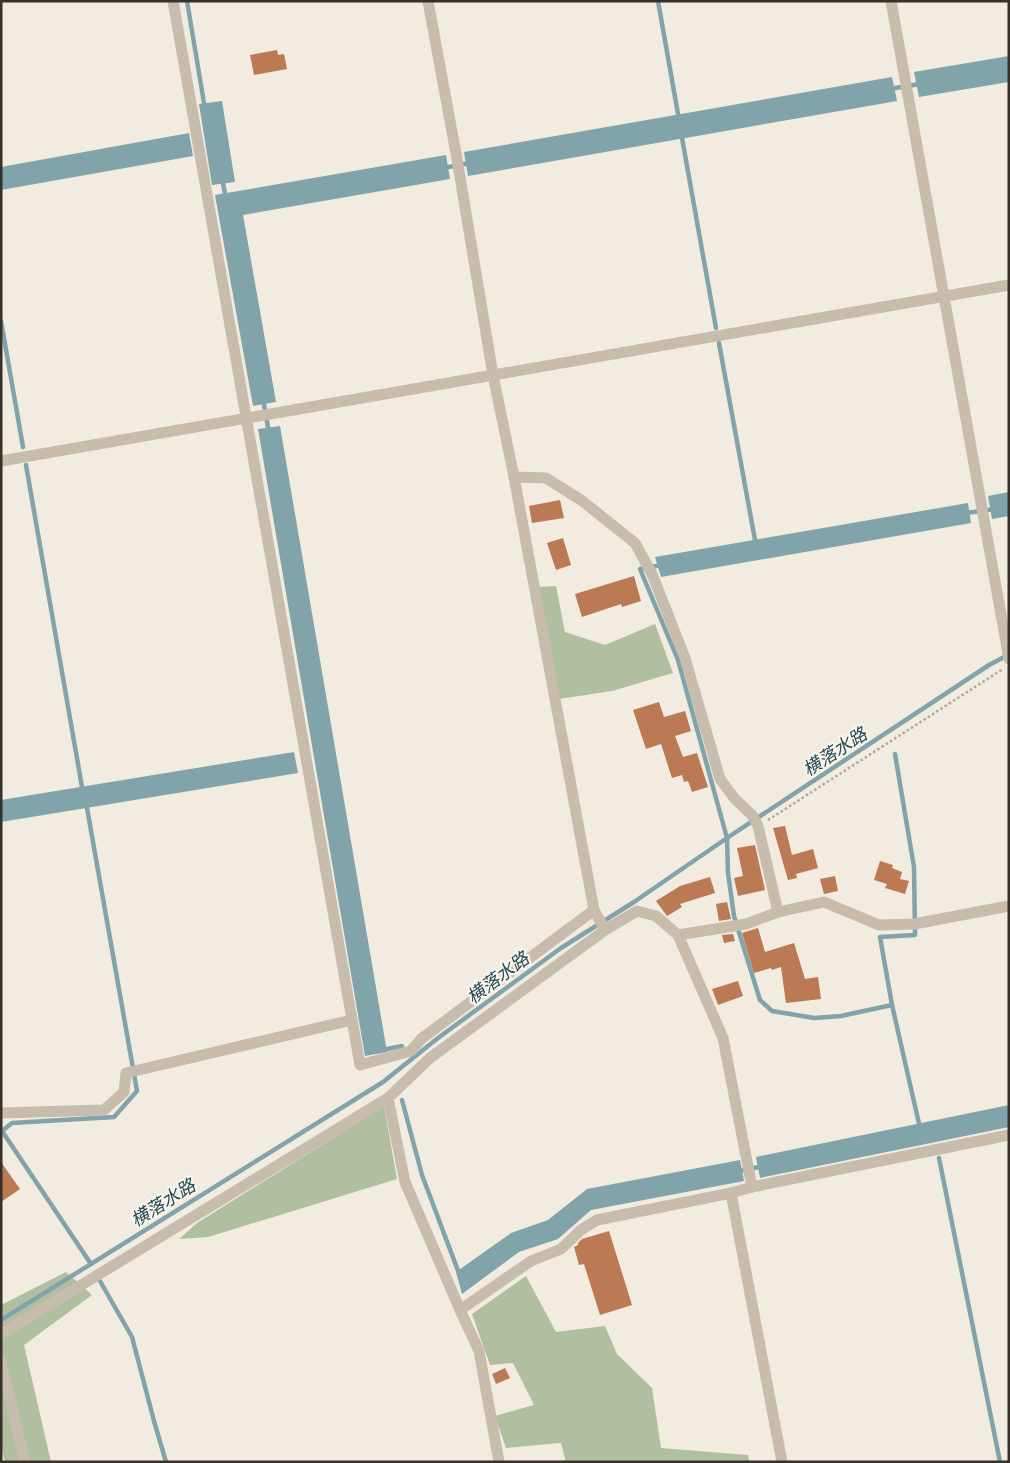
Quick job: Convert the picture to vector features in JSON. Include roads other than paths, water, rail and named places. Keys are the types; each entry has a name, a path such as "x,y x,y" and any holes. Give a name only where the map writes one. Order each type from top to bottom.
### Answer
{"street":[{"path":"174,1 360,1065 411,1051 421,1039 594,910"},
{"path":"428,1 493,375 514,477 594,910 605,930"},
{"path":"891,1 1009,658"},
{"path":"1,461 1009,285"},
{"path":"514,477 546,478 581,500 635,543 652,574 685,658 720,779 735,799 752,815 758,826 778,912"},
{"path":"678,935 746,924 778,912 824,902 879,925 914,924 1009,906"},
{"path":"1,1334 388,1098 430,1058 605,930 637,911 656,916 678,935 723,1038 752,1187"},
{"path":"1,1113 104,1110 124,1092 126,1073 352,1020"},
{"path":"421,1039 430,1058"},
{"path":"388,1098 405,1182 479,1351 499,1462"},
{"path":"460,1310 530,1261 561,1249 581,1230 597,1220 1009,1135"},
{"path":"731,1193 782,1462"},
{"path":"1,1362 25,1462"}],"water":[{"path":"1009,56 1009,82 919,97 914,72"},
{"path":"892,77 897,101 468,176 464,152"},
{"path":"222,101 235,182 212,185 199,104"},
{"path":"189,133 193,156 1,190 1,167"},
{"path":"446,155 450,179 243,215 276,402 253,406 215,195"},
{"path":"280,426 387,1052 365,1056 258,429"},
{"path":"1009,492 1009,516 992,519 988,496"},
{"path":"968,503 971,523 661,577 655,557"},
{"path":"294,752 298,773 1,822 1,800"},
{"path":"1009,1105 1009,1127 760,1178 756,1157"},
{"path":"740,1160 744,1181 591,1210 558,1239 519,1252 462,1294 456,1272 511,1233 548,1220 587,1189"}],"waterway":[{"path":"187,1 205,109"},
{"path":"658,1 678,114"},
{"path":"889,89 920,84"},
{"path":"682,138 716,328"},
{"path":"443,168 470,163"},
{"path":"222,178 226,199"},
{"path":"1,321 23,447"},
{"path":"719,343 755,540"},
{"path":"263,399 269,433"},
{"path":"26,465 82,787"},
{"path":"966,513 995,509"},
{"path":"662,565 640,569 678,660 727,838 728,873 734,916 760,1000 772,1011 814,1018 841,1016 892,1005 920,1128"},
{"name":"横落水路","path":"1,1320 383,1082 438,1038 561,948 634,902 727,838 989,665 1008,655"},
{"path":"892,1005 880,937 915,935 914,867 895,754"},
{"path":"87,808 137,1091 114,1117 12,1123 2,1131 91,1264"},
{"path":"387,1049 402,1046"},
{"path":"402,1100 422,1175 460,1276"},
{"path":"939,1158 1000,1462"},
{"path":"736,1172 763,1166"},
{"path":"100,1281 132,1337 166,1462"}]}
